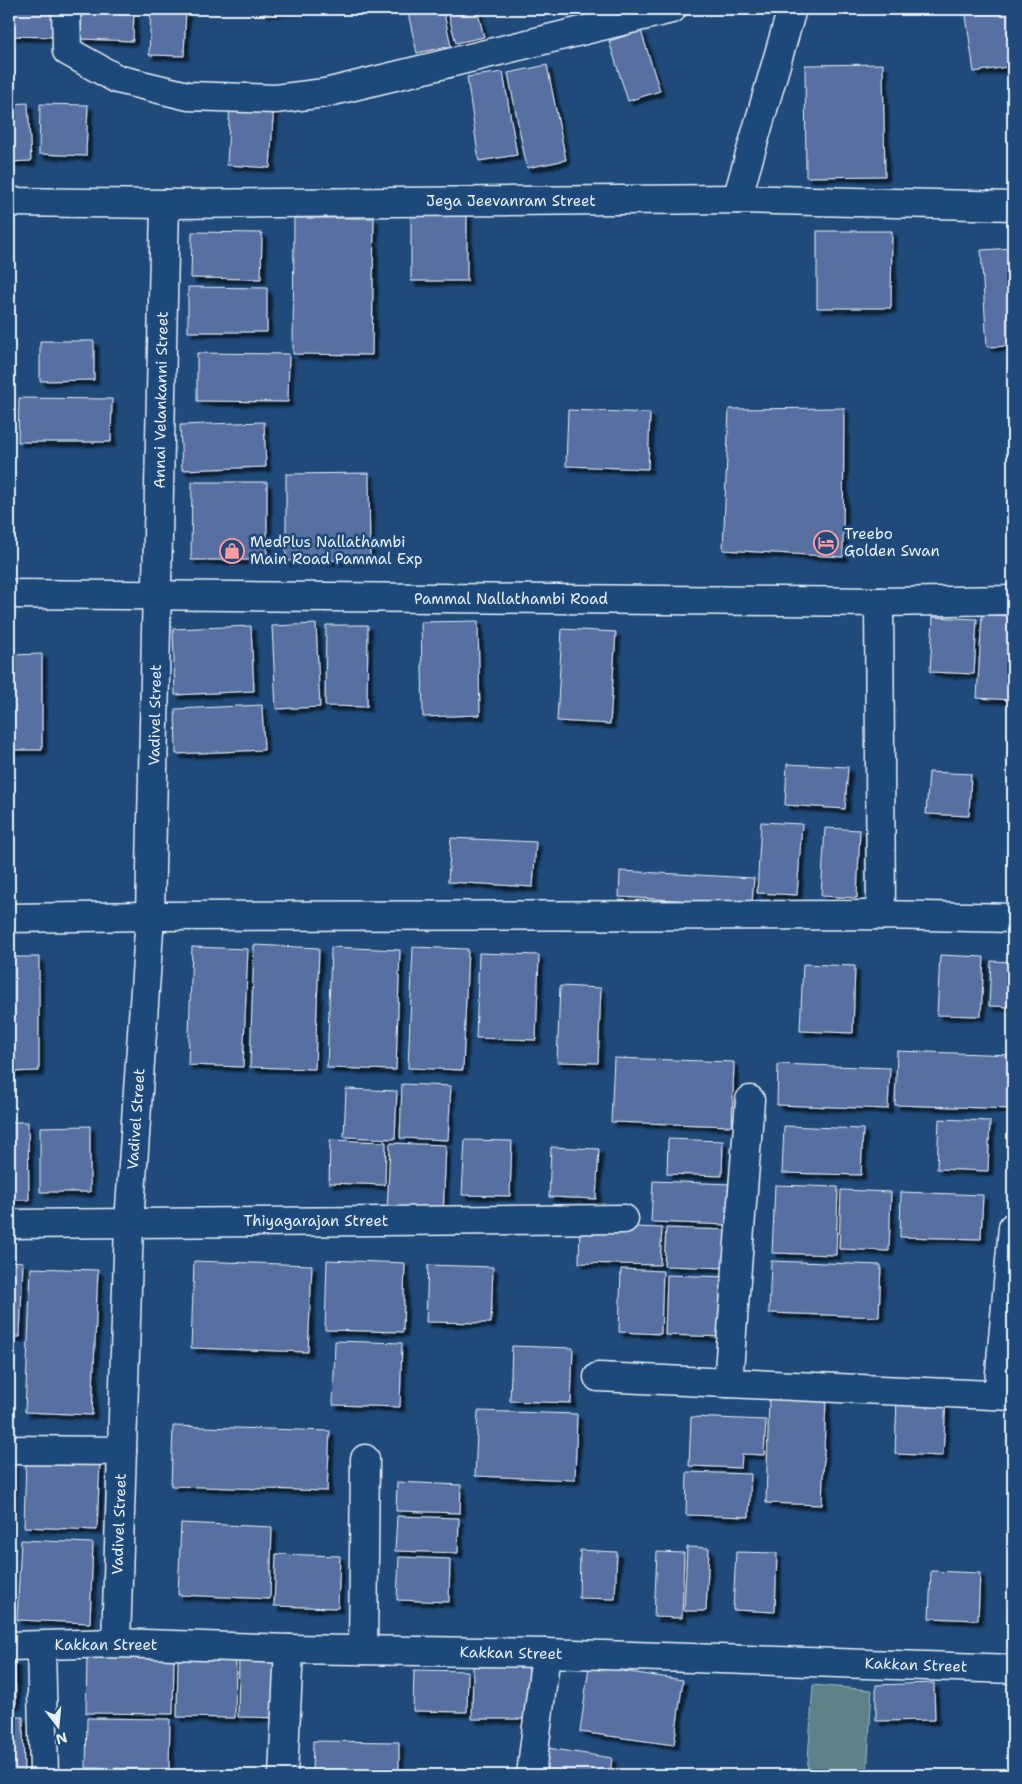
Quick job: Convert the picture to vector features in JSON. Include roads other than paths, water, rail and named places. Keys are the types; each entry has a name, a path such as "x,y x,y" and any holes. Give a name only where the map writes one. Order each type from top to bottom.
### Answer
{"street":[{"path":"66,9 67,50 117,79 188,96 274,99 324,93 672,9"},
{"path":"737,200 792,9"},
{"name":"Jega Jeevanram Street","path":"9,202 165,204 737,200 1013,206"},
{"name":"Annai Velankanni Street","path":"158,596 165,204"},
{"name":"Pammal Nallathambi Road","path":"9,594 879,602 1013,600"},
{"name":"Vadivel Street","path":"116,1644 129,1223 150,916 158,596"},
{"path":"879,602 881,915"},
{"path":"9,918 150,916 881,915 1013,918"},
{"path":"728,1383 750,1100"},
{"name":"Thiyagarajan Street","path":"9,1224 624,1219"},
{"path":"598,1377 1006,1396 1013,1227"},
{"path":"9,1450 122,1451"},
{"path":"363,1650 365,1459"},
{"name":"Kakkan Street","path":"9,1646 116,1644 546,1653 1013,1669"},
{"path":"41,1646 44,1775"},
{"path":"283,1775 289,1649"},
{"path":"531,1775 546,1653"}],"place":[{"name":"Treebo Golden Swan","path":"826,543"},
{"name":"MedPlus Nallathambi Main Road Pammal Exp","path":"232,551"}]}
